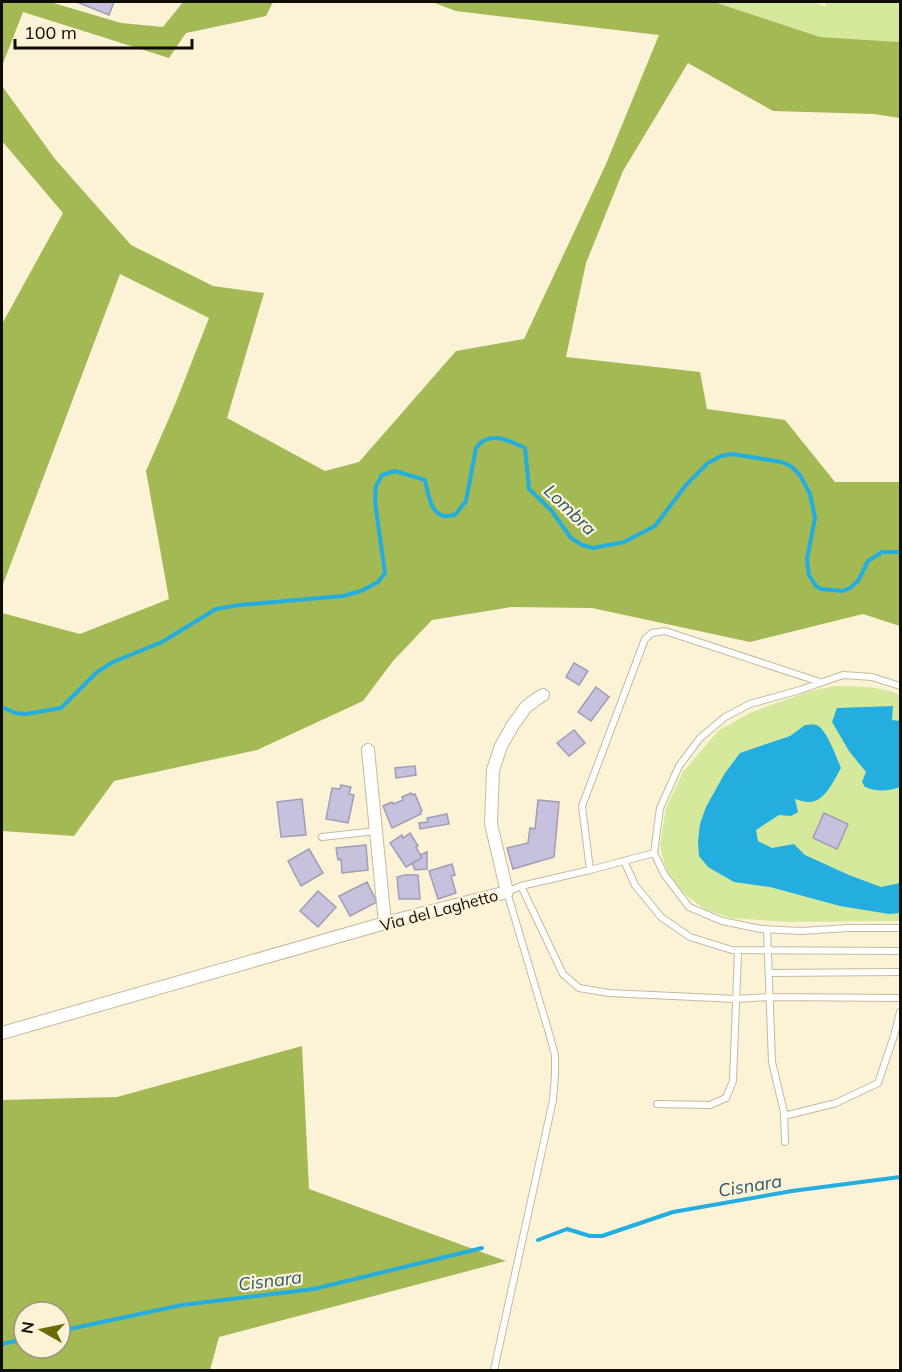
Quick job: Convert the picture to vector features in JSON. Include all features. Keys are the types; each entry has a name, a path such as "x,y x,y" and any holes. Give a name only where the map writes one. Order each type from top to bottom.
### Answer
{"street":[{"path":"507,892 491,824 493,770 501,746 513,725 526,707 543,695"},
{"path":"368,750 385,923"},
{"name":"Via del Laghetto","path":"2,1033 385,923 507,892"}],"lane":[{"path":"590,870 582,806 645,639 652,633 665,631 821,682"},
{"path":"900,686 872,677 843,675 750,704 725,717 700,738 679,765 660,808 654,853 664,874 689,907 722,921 767,929 801,931 900,928"},
{"path":"322,837 376,831"},
{"path":"507,892 570,873 654,853"},
{"path":"624,861 635,885 661,917 690,937 732,951 900,951"},
{"path":"521,886 563,974 579,988 609,993 736,999 768,997 900,998"},
{"name":"Via del Laghetto","path":"494,1371 553,1100 555,1075 555,1055 507,892"},
{"path":"767,929 772,1062 784,1116 785,1142"},
{"path":"657,1104 710,1105 726,1098 733,1081 738,951"},
{"path":"769,973 900,972"},
{"path":"784,1116 836,1103 878,1083 900,1012"}],"green space":[{"path":"2,2 50,2 121,23 163,27 183,2 273,2 266,16 186,33 169,58 23,12 2,66"},
{"path":"432,2 714,2 820,37 900,42 900,118 874,114 773,111 688,63 623,171 586,263 566,357 700,372 707,409 785,420 835,482 900,482 900,626 863,614 750,642 592,608 511,607 432,620 393,661 363,701 257,750 114,781 74,836 2,831 2,613 80,634 169,599 146,471 209,318 120,274 2,587 2,324 63,213 2,141 2,86 55,159 131,245 213,286 264,293 227,418 325,471 359,462 456,351 524,339 606,164 659,35 456,11"},
{"path":"714,2 811,2 825,6 827,2 900,2 900,42 820,37"},
{"path":"834,686 876,688 900,695 900,921 789,922 731,918 706,910 687,896 675,883 667,871 660,845 666,808 683,772 719,730 765,707 811,691"},
{"path":"302,1046 309,1189 506,1261 219,1337 210,1370 2,1370 2,1100 117,1097"}],"water":[{"path":"893,706 892,720 900,721 900,787 882,790 869,789 862,782 866,772 849,751 832,722 837,708"},
{"path":"805,725 816,725 824,731 841,768 828,790 820,798 809,802 795,799 798,812 791,816 779,815 756,830 758,841 772,848 794,844 805,855 881,887 900,883 900,913 889,914 840,906 770,887 734,882 708,867 699,856 700,824 706,807 725,773 740,753 790,736"}],"building":[{"path":"77,2 114,2 109,15"},
{"path":"574,663 588,671 579,685 566,677"},
{"path":"596,687 609,697 591,721 578,712"},
{"path":"574,730 585,743 569,756 557,743"},
{"path":"415,766 416,775 396,778 395,768"},
{"path":"341,785 351,787 349,794 354,795 348,823 326,819 332,788 340,789"},
{"path":"411,793 415,794 422,811 421,814 392,828 383,806 403,800 402,797"},
{"path":"302,799 306,835 281,837 277,802"},
{"path":"538,800 559,802 554,857 513,869 507,848 528,843 530,828 535,829"},
{"path":"824,813 848,824 837,849 813,838"},
{"path":"447,814 449,824 420,829 419,823 428,822 427,818"},
{"path":"410,833 422,858 406,867 390,843"},
{"path":"366,845 368,870 342,873 341,859 338,860 336,848"},
{"path":"309,849 323,873 301,886 288,861"},
{"path":"427,852 427,869 415,870 412,863 422,858 420,855"},
{"path":"452,864 455,875 451,876 456,893 438,899 429,871"},
{"path":"418,875 420,899 399,899 397,877"},
{"path":"367,882 377,902 350,916 339,896"},
{"path":"318,891 336,907 318,927 300,911"}],"waterway":[{"name":"Lombra","path":"2,707 15,713 26,714 61,708 97,672 113,662 162,642 216,609 343,596 361,591 378,582 385,573 375,502 376,486 382,475 395,471 425,480 430,501 436,511 444,516 455,515 466,501 476,448 486,439 499,438 525,448 529,489 551,510 571,538 582,545 593,548 624,542 655,526 686,485 708,463 721,456 732,454 782,462 792,467 800,475 810,494 815,518 807,559 809,575 816,586 821,589 843,591 850,588 858,581 868,561 882,552 900,552"},
{"name":"Cisnara","path":"538,1240 567,1229 590,1236 602,1236 673,1212 792,1191 900,1177"},
{"name":"Cisnara","path":"72,1328 182,1305 314,1289 482,1248"},
{"name":"Cisnara","path":"2,1344 12,1342"}]}
